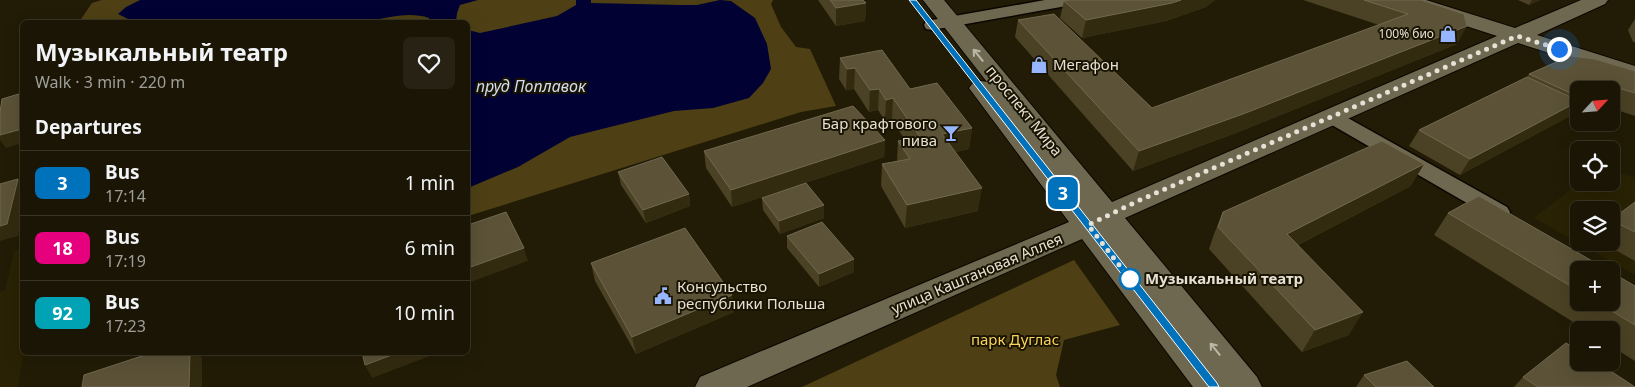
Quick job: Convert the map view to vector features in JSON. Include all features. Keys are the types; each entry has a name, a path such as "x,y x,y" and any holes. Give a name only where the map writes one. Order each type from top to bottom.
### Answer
{"main road":[{"name":"проспект Мира","path":"913,0 939,15 1098,220 1213,387"},
{"path":"1405,0 1635,65"},
{"path":"1427,0 1635,73"},
{"name":"улица Каштановая Аллея","path":"712,387 1598,0"},
{"name":"проспект Мира","path":"1098,220 1245,387"}],"street":[{"path":"939,15 1072,0"},
{"path":"1332,117 1516,222"}],"shaded area":[{"path":"1620,174 1635,177 1635,275 1620,267 1620,261 1610,261 1592,251 1620,251 1620,201 1570,201 1570,238 1534,218 1570,190 1620,191"},
{"path":"20,249 20,355 29,355 23,357 18,387 0,387 0,292 5,290 14,251"}],"green space":[{"path":"102,0 773,0 771,4 781,27 796,47 810,49 836,106 801,112 470,215 470,20 80,20 92,3"},
{"name":"парк Дуглас","path":"1074,260 1120,325 1064,340 1056,375 1060,387 802,387"}],"water":[{"path":"140,0 478,0 460,5 456,20 430,20 429,18 414,15 377,20 130,20 118,14 126,7"},
{"name":"пруд Поплавок","path":"576,0 591,0 591,3 681,5 697,5 720,0 731,1 755,18 767,44 771,69 763,83 749,98 713,108 674,111 570,137 518,167 470,187 470,30 480,33 557,16 576,5"}],"building":[{"path":"830,0 863,0 866,3 836,8"},
{"path":"1181,0 1086,20 1064,1"},
{"path":"1364,0 1421,0 1464,14 1467,26 1243,114 1139,151 1018,20 1054,14 1152,108 1408,14"},
{"path":"882,50 910,89 937,83 972,128 942,134 982,188 907,205 882,164 910,159 898,141 920,137 893,98 886,100 879,89 870,90 855,68 847,69 840,58"},
{"path":"1570,56 1595,59 1635,71 1635,93 1620,88 1620,81 1570,81 1570,93 1529,74"},
{"path":"1527,77 1570,97 1570,106 1470,159 1419,130"},
{"path":"20,94 20,130 0,135 0,112 2,99"},
{"path":"853,106 885,140 731,190 704,151"},
{"path":"1382,141 1424,164 1287,234 1363,312 1315,330 1218,227 1223,212"},
{"path":"662,157 689,194 643,210 618,172"},
{"path":"18,179 7,224 0,226 0,184"},
{"path":"806,183 824,205 779,221 762,198"},
{"path":"1479,196 1570,248 1570,251 1575,251 1592,261 1570,261 1570,286 1448,213"},
{"path":"1635,202 1635,232 1620,224 1620,213"},
{"path":"506,212 524,248 470,267 470,224"},
{"path":"822,222 854,259 819,274 787,236"},
{"name":"Консульство республики Польша","path":"685,228 732,295 632,337 591,263"},
{"path":"1620,277 1635,286 1635,325 1612,311 1620,311"},
{"path":"1566,343 1570,345 1570,371 1611,371 1635,387 1538,387 1523,377"},
{"path":"145,355 190,355 189,387 82,387 84,375"},
{"path":"363,355 392,355 365,365"},
{"path":"1407,361 1434,387 1376,387 1364,375"}],"bus line":[{"name":"3","path":"913,0 1213,387"}],"place":[{"name":"100% био","path":"1448,34"},
{"name":"Мегафон","path":"1039,65"},
{"name":"Бар крафтового пива","path":"951,133"},
{"name":"Музыкальный театр","path":"1130,279"},
{"name":"Консульство республики Польша","path":"663,296"}],"route":[{"path":"1130,279 1088,225 1140,200 1517,36 1559,49"}]}
